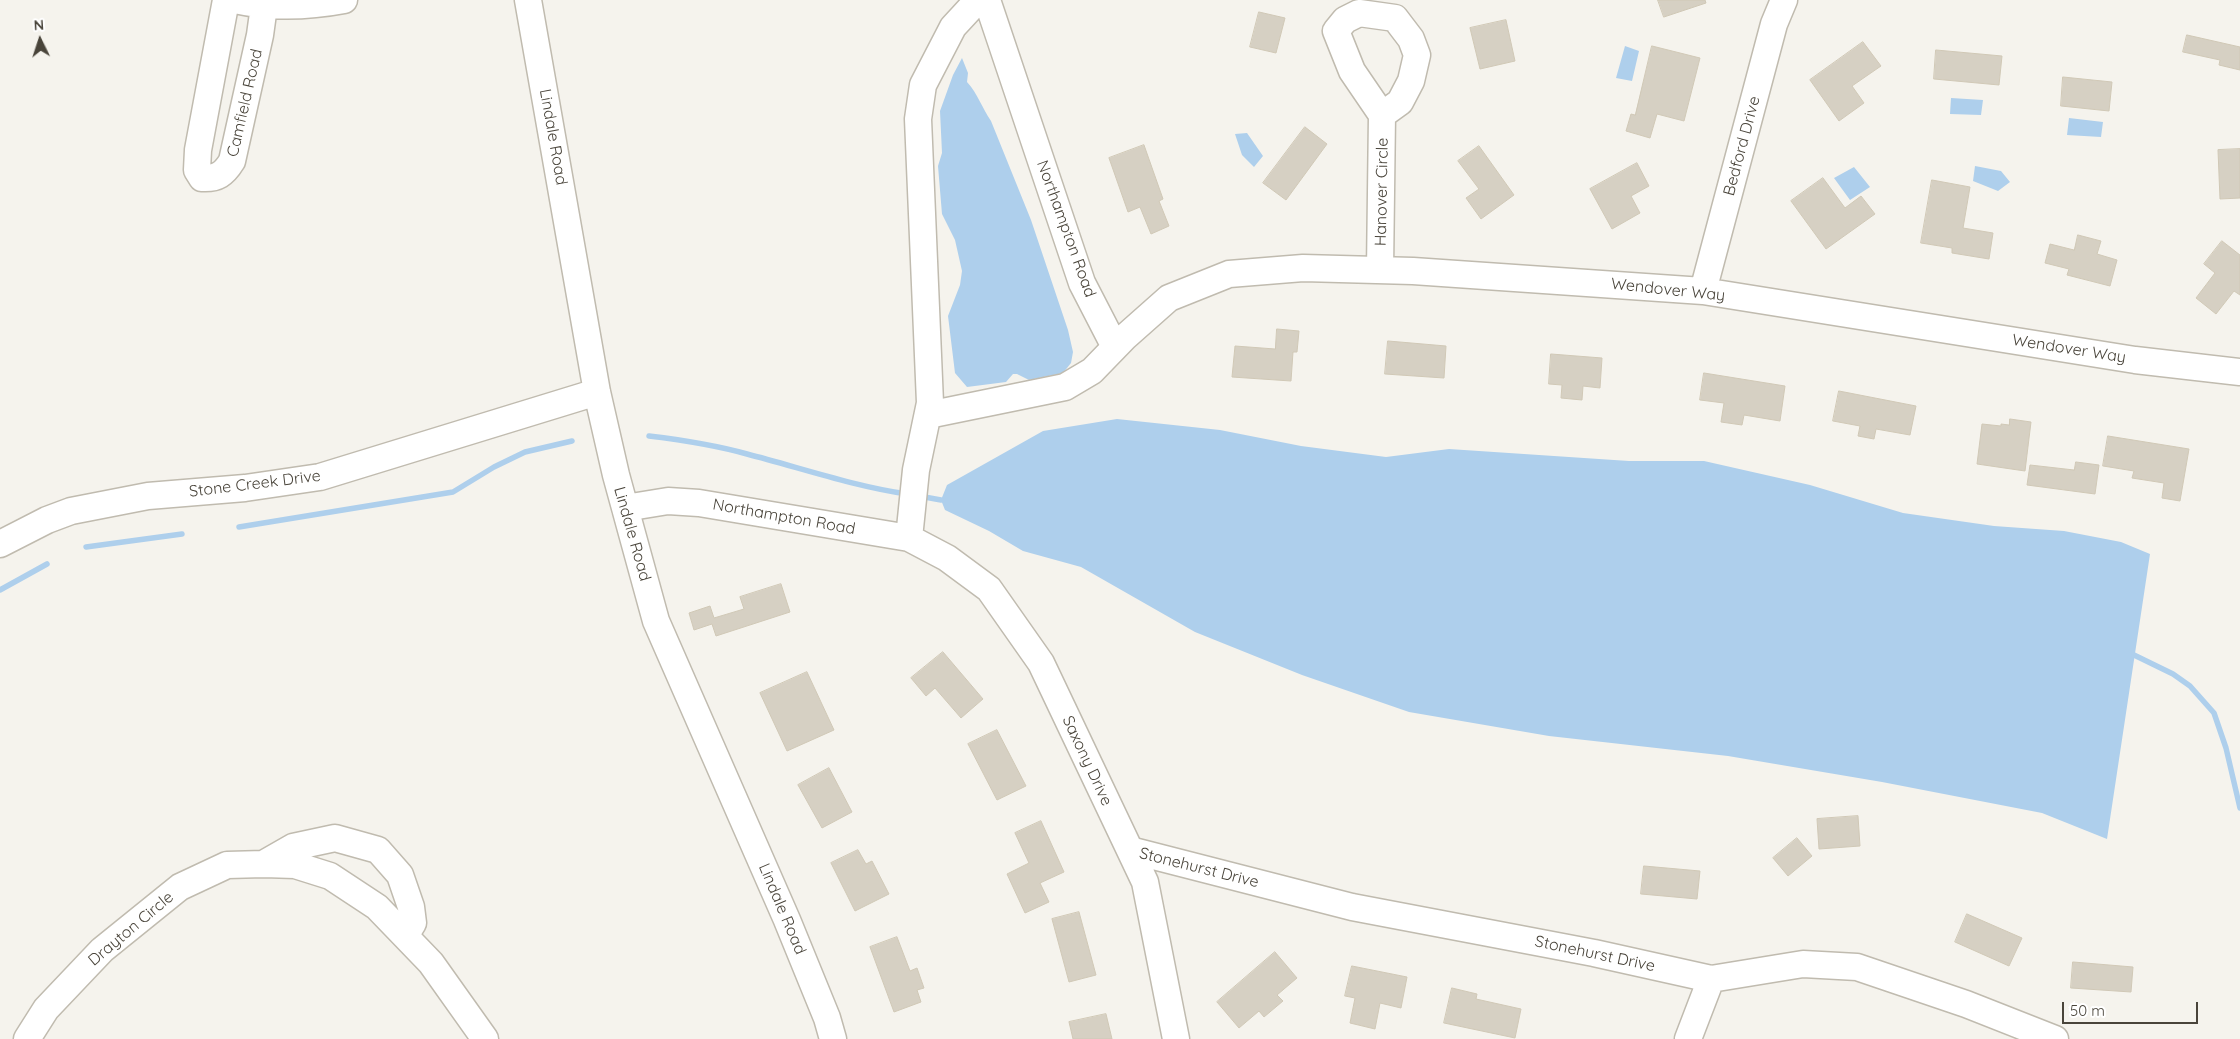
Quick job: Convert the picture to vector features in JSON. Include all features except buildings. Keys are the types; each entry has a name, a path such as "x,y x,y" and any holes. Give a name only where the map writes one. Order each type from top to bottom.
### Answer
{"street":[{"name":"Camfield Road","path":"226,0 198,150 197,170 202,178 224,174 232,162 260,35 264,6"},
{"path":"235,0 264,6 312,6 344,0"},
{"name":"Lindale Road","path":"528,0 598,392 625,508 656,621 787,920 827,1018 833,1039"},
{"path":"911,528 916,470 930,403 918,119 923,85 953,27 978,0"},
{"name":"Northampton Road","path":"987,0 1082,283 1115,347"},
{"name":"Bedford Drive","path":"1703,291 1774,24 1783,0"},
{"name":"Hanover Circle","path":"1380,270 1382,114"},
{"name":"Wendover Way","path":"1115,347 1169,298 1229,274 1303,268 1380,270 1560,280 1703,291 2135,360 2240,372"},
{"path":"928,415 1065,387 1092,371 1115,347"},
{"name":"Stone Creek Drive","path":"0,544 47,520 71,511 148,496 245,488 320,477 598,392"},
{"name":"Northampton Road","path":"625,508 668,501 699,503 911,528"},
{"name":"Saxony Drive","path":"911,528 989,589 1041,663 1145,882 1176,1039"},
{"name":"Drayton Circle","path":"264,864 293,847 335,838 378,850 400,874 411,907 413,923 405,936"},
{"name":"Stonehurst Drive","path":"1130,850 1352,907 1594,953 1711,979 1803,964 1857,967 1966,1004 2055,1039"},
{"name":"Drayton Circle","path":"27,1039 46,1009 102,950 180,887 227,866 264,864 295,865 330,876 377,907 431,963 484,1039"},
{"path":"1688,1039 1711,979"}],"water":[{"path":"1625,46 1639,51 1632,81 1616,78"},
{"path":"962,58 968,73 967,82 991,121 1031,220 1068,330 1073,352 1071,363 1063,373 1029,380 1013,374 1006,382 967,387 955,373 948,316 960,285 962,271 955,240 942,214 938,166 942,153 940,111 953,75"},
{"path":"1951,98 1983,100 1981,115 1950,114"},
{"path":"2069,118 2103,122 2101,137 2067,135"},
{"path":"1247,133 1263,156 1254,167 1242,155 1235,134"},
{"path":"1975,166 2001,171 2010,182 1998,191 1973,181"},
{"path":"1854,167 1870,187 1850,200 1834,178"},
{"path":"1117,419 1220,430 1301,446 1386,457 1449,449 1629,461 1704,461 1810,485 1903,513 1994,526 2064,531 2121,542 2150,554 2107,839 2042,813 1882,782 1728,756 1549,736 1409,712 1302,675 1195,632 1081,567 1023,551 989,531 945,510 941,500 947,485 1043,431"}],"waterway":[{"path":"649,436 723,448 847,482 907,494"},
{"path":"239,527 453,492 494,467 525,452 572,441"},
{"path":"919,496 941,500"},
{"path":"86,547 182,534"},
{"path":"0,590 47,564"},
{"path":"2134,655 2173,674 2190,686 2214,713 2226,748 2240,808"}]}
